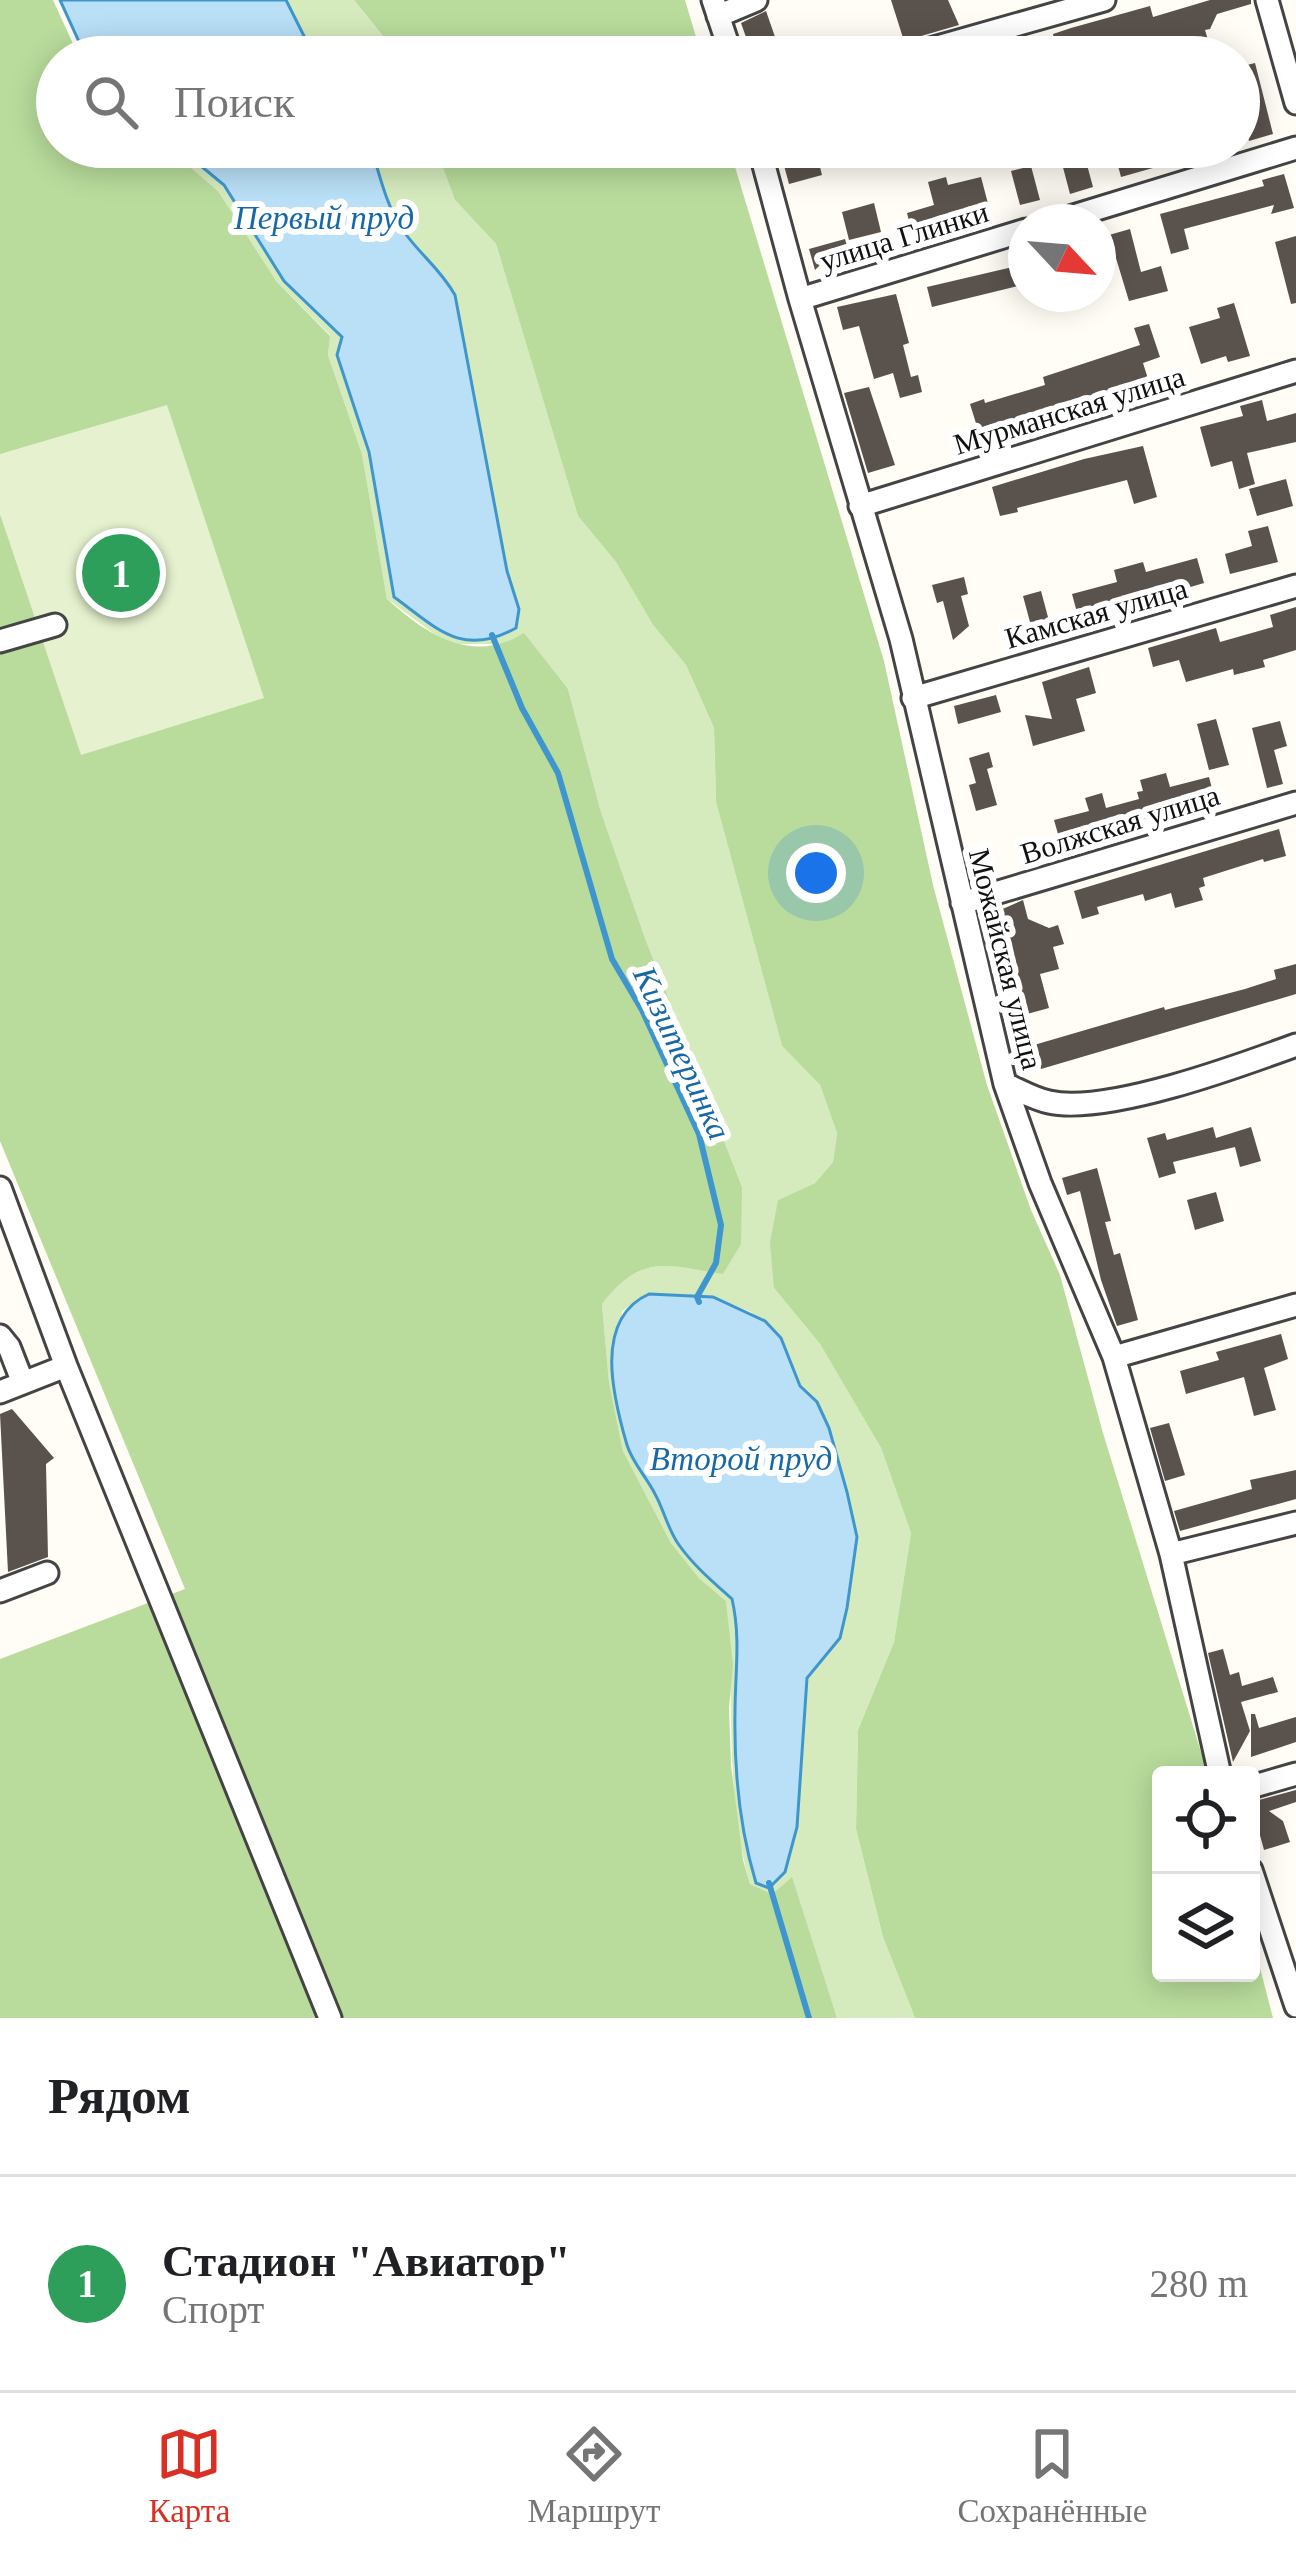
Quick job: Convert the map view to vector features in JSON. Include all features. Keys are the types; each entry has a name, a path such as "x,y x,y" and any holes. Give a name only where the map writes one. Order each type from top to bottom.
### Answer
{"street":[{"path":"716,8 756,0"},
{"path":"976,36 1104,0"},
{"path":"1267,0 1296,103"},
{"path":"1260,159 1296,148"},
{"name":"Можайская улица","path":"765,168 901,639 1005,1084 1040,1184 1114,1357 1171,1554 1218,1766"},
{"path":"1113,204 1231,168"},
{"name":"улица Глинки","path":"800,299 1008,235"},
{"name":"Мурманская улица","path":"860,506 1296,371"},
{"name":"Камская улица","path":"913,698 1296,586"},
{"path":"0,641 56,625"},
{"name":"Волжская улица","path":"962,903 1296,803"},
{"path":"1005,1084 1047,1102 1120,1098 1296,1046"},
{"path":"3,1203 330,2018"},
{"path":"1114,1357 1296,1305"},
{"path":"0,1336 22,1383"},
{"path":"0,1391 66,1366"},
{"path":"1171,1554 1296,1523"},
{"path":"0,1591 47,1573"},
{"path":"1260,1784 1296,1774"},
{"path":"1252,1874 1295,1994"}],"green space":[{"path":"0,0 53,0 69,36 36,36 36,168 191,168 218,191 277,282 330,336 328,355 362,454 387,599 451,642 486,646 524,633 568,689 601,812 645,938 742,1187 741,1244 723,1274 656,1266 630,1277 602,1304 609,1382 623,1451 671,1543 699,1578 726,1601 733,1665 731,1765 750,1884 772,1894 792,1877 837,2018 0,2018 0,1659 185,1589 0,1141"},
{"path":"286,0 354,0 383,36 304,36"},
{"path":"354,0 685,0 696,36 383,36"},
{"path":"191,168 206,168 217,179 288,285 342,337 337,355 369,452 519,609 507,572 455,295 397,220 377,168 443,168 455,200 496,244 578,516 616,562 653,625 686,665 714,728 716,802 782,1046 820,1085 837,1133 833,1162 815,1183 778,1200 774,1288 820,1344 881,1448 911,1533 894,1642 858,1730 856,1829 883,1937 915,2018 837,2018 791,1878 772,1894 750,1884 733,1779 726,1601 699,1578 671,1543 623,1451 609,1382 602,1304 630,1277 656,1266 724,1273 742,1187 645,938 601,812 568,689 506,644 448,644 387,599 362,454 328,355 330,335 277,282 218,191","holes":["649,1294 713,1297 751,1312 781,1338 800,1386 817,1401 829,1428 857,1537 840,1638 807,1678 791,1855 742,1806 735,1708 740,1666 732,1598 703,1574 676,1541 628,1449 614,1379 622,1311"]},
{"path":"443,168 735,168 884,661 933,885 987,1085 1031,1210 1060,1275 1205,1766 1152,1766 1152,1982 1260,1982 1260,1968 1273,2018 915,2018 883,1937 856,1829 858,1730 894,1642 911,1533 881,1448 820,1344 774,1288 770,1243 778,1200 815,1183 833,1162 837,1133 820,1085 782,1046 716,802 714,728 686,665 653,625 616,562 578,516 496,244 455,200"},
{"path":"167,405 264,698 81,755 0,514 0,454"}],"water":[{"path":"60,0 286,0 304,36 76,36"},
{"name":"Первый пруд","path":"203,168 377,168 397,221 455,295 507,571 519,609 516,628 497,637 465,640 437,628 394,597 369,452 337,355 342,337 284,281 224,185"},
{"name":"Второй пруд","path":"649,1294 713,1297 765,1321 781,1338 800,1386 817,1402 829,1428 857,1537 840,1638 807,1678 797,1827 785,1872 769,1888 756,1883 739,1799 732,1599 675,1539 629,1451 617,1405 614,1340 631,1306"}],"building":[{"path":"891,0 948,0 959,25 902,36"},
{"path":"1210,0 1251,0 1251,4 1217,14 1205,30 1207,36 1053,34 1150,6 1153,17"},
{"path":"766,11 775,36 746,36 741,23"},
{"path":"1260,83 1273,134 1260,138"},
{"path":"785,168 820,168 822,175 789,184"},
{"path":"1032,168 1040,200 1020,204 1011,171"},
{"path":"1063,168 1088,168 1093,187 1070,194"},
{"path":"1119,168 1153,168 1121,177"},
{"path":"1284,174 1294,208 1271,214 1274,205 1184,229 1189,249 1171,254 1160,214 1264,186 1262,180"},
{"path":"946,177 948,185 981,177 991,215 941,231 940,226 912,234 907,213 934,205 928,182"},
{"path":"874,203 881,232 849,240 842,212"},
{"path":"1130,229 1141,272 1161,266 1168,291 1129,301 1116,258 1116,233"},
{"path":"1296,236 1296,303 1291,304 1275,242"},
{"path":"845,239 851,260 826,267 824,261 815,270 809,249"},
{"path":"1008,268 1008,288 932,307 927,287"},
{"path":"896,294 909,343 903,345 911,377 918,375 922,392 900,398 893,373 874,379 859,326 843,330 837,307"},
{"path":"1234,303 1250,356 1228,362 1226,356 1201,364 1189,327 1220,318 1217,308"},
{"path":"1149,324 1160,357 1143,363 1149,382 979,433 970,404 1045,385 1043,377 1140,345 1134,328"},
{"path":"869,387 895,465 868,473 844,393"},
{"path":"1262,400 1267,421 1296,413 1296,442 1247,453 1255,484 1239,489 1232,461 1211,467 1200,427 1243,416 1240,406"},
{"path":"1143,446 1157,497 1134,504 1127,480 1000,516 992,487"},
{"path":"1286,479 1293,506 1257,516 1249,489"},
{"path":"1268,526 1278,562 1230,574 1225,554 1252,546 1248,531"},
{"path":"1197,558 1204,583 1079,620 1072,594 1117,582 1114,570 1143,562 1146,572"},
{"path":"964,577 968,594 961,596 969,626 953,640 943,601 937,603 932,585"},
{"path":"1041,591 1052,632 1034,637 1023,596"},
{"path":"1296,607 1296,650 1263,660 1265,667 1234,675 1233,669 1186,682 1179,660 1153,667 1148,648 1216,628 1220,642 1273,627 1270,615"},
{"path":"1089,667 1096,693 1076,699 1085,731 1033,746 1025,715 1052,719 1042,682"},
{"path":"996,695 1001,712 958,724 954,706"},
{"path":"1216,719 1229,765 1209,770 1197,724"},
{"path":"1280,721 1287,746 1274,750 1283,784 1267,788 1252,728"},
{"path":"989,752 993,767 987,769 997,805 976,811 969,785 976,783 969,758"},
{"path":"1166,773 1170,787 1209,777 1215,800 1060,841 1054,820 1089,811 1085,798 1102,793 1106,808 1139,799 1140,780"},
{"path":"1279,829 1286,856 1203,878 1205,886 1199,888 1203,900 1175,908 1171,893 1145,901 1143,894 1097,907 1099,914 1082,919 1074,891"},
{"path":"1023,900 1028,919 1049,928 1058,925 1064,944 1053,947 1059,969 1040,974 1049,1008 1027,1014 998,911"},
{"path":"1296,964 1296,994 1041,1069 1034,1045 1245,989 1276,979 1274,970"},
{"path":"1213,1127 1216,1138 1251,1127 1261,1161 1240,1167 1235,1147 1173,1162 1176,1173 1159,1178 1147,1138 1165,1133 1167,1140"},
{"path":"1097,1168 1111,1221 1105,1222 1114,1255 1120,1253 1138,1320 1117,1326 1080,1191 1067,1195 1062,1178"},
{"path":"1216,1192 1224,1221 1195,1230 1187,1200"},
{"path":"1281,1334 1288,1359 1264,1368 1276,1410 1254,1416 1244,1377 1186,1394 1180,1371 1219,1360 1216,1352"},
{"path":"12,1409 54,1458 46,1464 48,1557 8,1572 0,1414"},
{"path":"1169,1423 1185,1475 1165,1481 1150,1428"},
{"path":"1296,1470 1296,1499 1180,1531 1174,1511 1252,1489 1250,1480"},
{"path":"1223,1649 1230,1675 1239,1672 1242,1686 1273,1677 1278,1692 1241,1702 1250,1731 1233,1762 1208,1653"},
{"path":"1251,1714 1259,1728 1296,1717 1296,1742 1251,1757"},
{"path":"1296,1790 1296,1802 1269,1811 1283,1821 1290,1842 1264,1850 1260,1800"}],"waterway":[{"name":"Кизитеринка","path":"492,635 522,708 558,773 612,959 642,1010 699,1134 721,1225 716,1263 697,1297 699,1302"},
{"name":"Кизитеринка","path":"769,1883 809,2018"}],"place":[{"name":"Стадион \"Авиатор\"","path":"121,573"}]}
